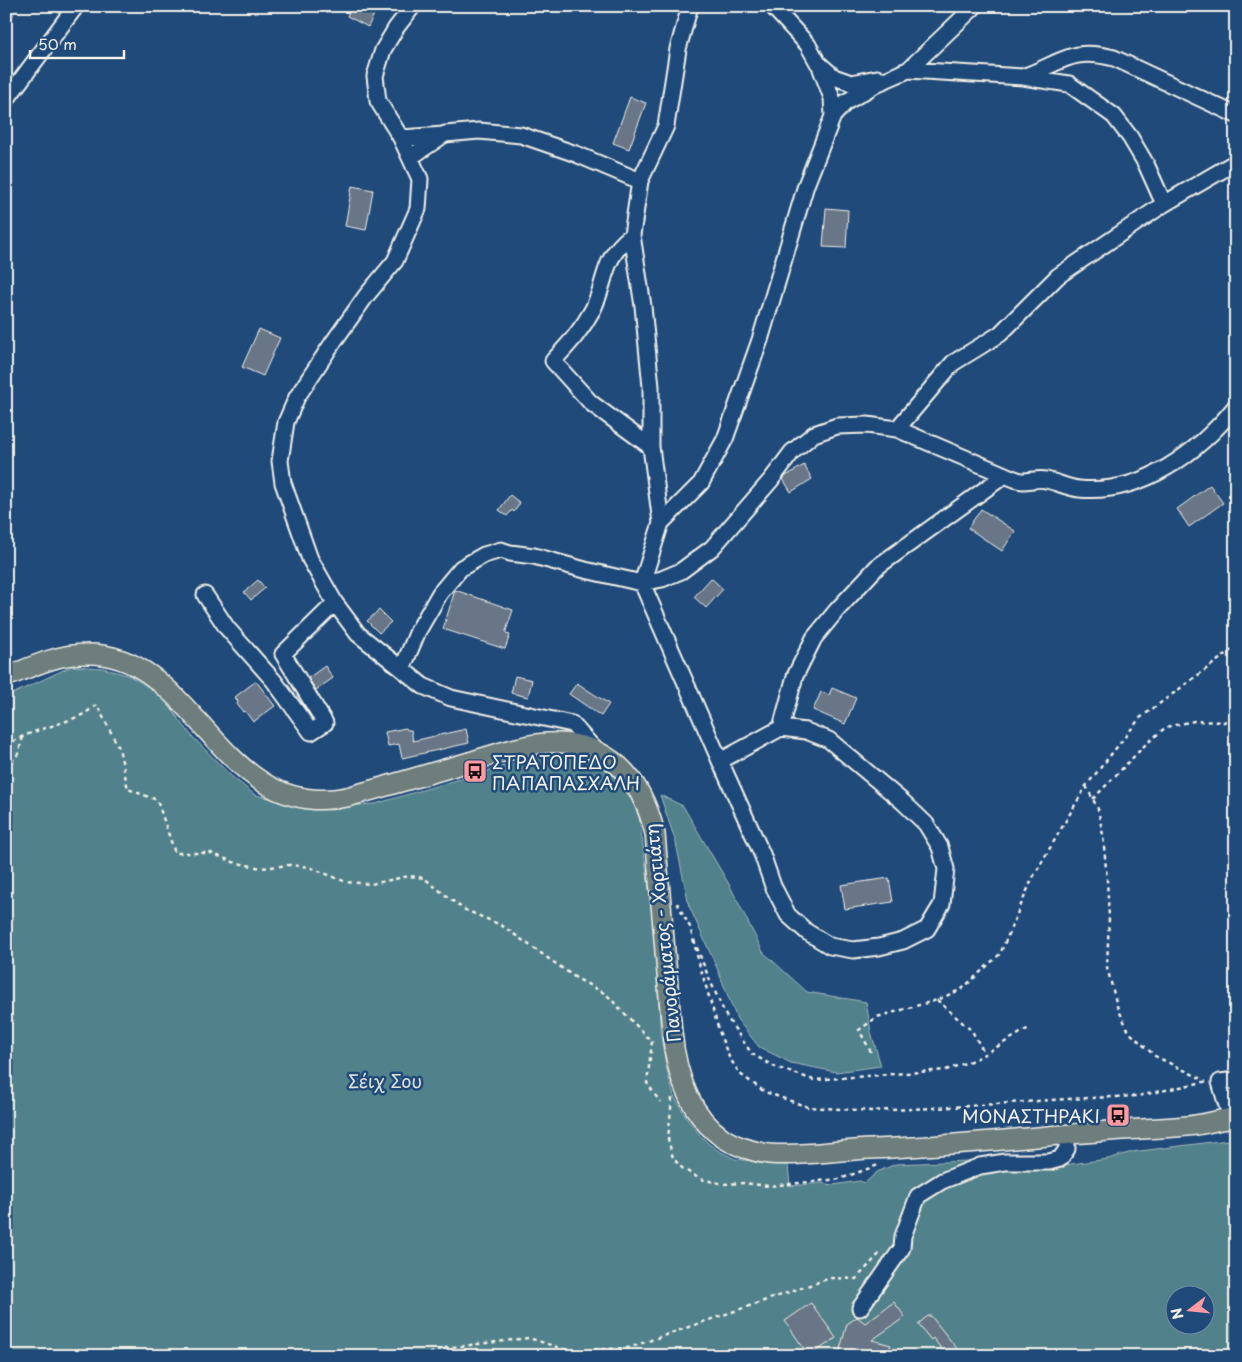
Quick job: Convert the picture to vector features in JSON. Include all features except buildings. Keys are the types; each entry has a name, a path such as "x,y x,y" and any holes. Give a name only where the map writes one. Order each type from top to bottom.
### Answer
{"main road":[{"name":"Πανοράματος - Χορτιάτη","path":"6,677 48,661 77,654 98,654 132,663 162,684 228,752 264,784 283,792 306,798 329,799 347,797 502,752 537,744 564,743 587,748 608,758 624,771 638,788 646,803 655,834 670,1013 676,1060 682,1084 694,1108 703,1120 723,1138 736,1145 769,1154 815,1154 1188,1126 1233,1118"}],"street":[{"path":"6,100 76,6"},
{"path":"413,6 396,28 383,50 374,76 378,101 401,138 420,180 418,209 395,261 366,296 298,397 286,422 282,440 280,461 282,476 310,559 335,603 358,634 424,686 451,698 572,724 598,752"},
{"path":"690,6 678,49 666,126 640,181 632,235 643,306 650,378 651,447 661,523 642,583 720,761 762,854 773,886 788,916 807,932 830,946 853,950 879,947 903,941 927,929 942,904 946,868 940,847 926,824 903,802 829,740 806,731 781,728 720,761"},
{"path":"772,6 808,45 818,63 828,82 832,98 833,116"},
{"path":"661,523 701,482 725,439 760,340 806,185 833,116 846,102 870,87 908,70 975,6"},
{"path":"1023,77 1039,71 1059,59 1076,54 1096,53 1114,58 1236,115"},
{"path":"818,63 834,77 851,83 859,83 908,70 1023,77 1069,84 1114,116 1130,137 1146,164 1164,204"},
{"path":"401,138 479,131 521,134 576,154 640,181"},
{"path":"410,157 446,134"},
{"path":"897,429 953,363 1000,334 1058,276 1164,204 1236,162"},
{"path":"632,235 620,244 609,260 594,306 579,333 553,361 591,403 651,447"},
{"path":"402,669 418,632 440,593 461,568 484,555 501,550 534,556 642,583 662,579 681,571 712,548 765,487 792,452 814,434 837,426 867,425 897,429 1022,481 1044,479 1078,489 1112,489 1139,481 1164,469 1188,454 1215,430 1236,406"},
{"path":"1215,430 1236,422"},
{"path":"781,728 795,676 814,638 837,610 877,567 1005,475"},
{"path":"205,595 227,628 274,681 311,732 325,723 283,654 335,603"},
{"path":"1233,1118 1212,1081 1236,1080"},
{"path":"860,1308 902,1248 903,1236 918,1196 942,1181 980,1166 1005,1162 1041,1163 1060,1160 1067,1149 1067,1135"}],"path":[{"path":"6,23 19,6"},
{"path":"871,1052 860,1030 877,1017 936,1000 962,989 1000,954 1032,879 1086,786 1140,718 1236,647"},
{"path":"6,746 23,737 79,717 97,705 119,748 128,789 157,800 176,853 212,853 233,862 261,868 290,865 309,867 346,882 371,884 409,876 424,878 463,909 501,925 576,978 606,994 652,1042 648,1083 660,1102"},
{"path":"1093,799 1145,745 1166,727 1194,721 1224,722 1236,717"},
{"path":"6,768 18,754 23,737"},
{"path":"1086,786 1098,809 1103,835 1108,880 1107,967 1117,1006 1129,1032 1154,1056 1212,1081"},
{"path":"660,890 678,903 690,927 708,976 726,1016 752,1054 776,1067 814,1080 946,1070 976,1059 1030,1028"},
{"path":"690,927 698,963 721,1036 729,1057 740,1074 765,1092 808,1107 871,1111 1138,1096 1212,1081"},
{"path":"936,1000 972,1031 985,1054"},
{"path":"422,1356 445,1348 529,1338 569,1351 628,1348 830,1278 856,1279 880,1253 903,1236"}],"green space":[{"name":"Σέιχ Σου","path":"72,666 103,668 130,676 161,695 191,735 230,775 255,795 316,808 375,804 535,757 584,758 607,770 630,796 639,817 653,918 661,1037 674,1096 687,1119 709,1144 735,1159 788,1165 790,1186 820,1183 833,1185 860,1181 865,1183 877,1172 896,1164 1013,1159 1049,1167 1108,1159 1132,1152 1236,1139 1236,1356 6,1356 6,697"},
{"path":"660,795 683,806 730,886 763,952 807,992 866,1002 871,1032 881,1066 836,1072 791,1063 759,1047 737,1019 717,968 689,906 676,843"}],"place":[{"name":"ΣΤΡΑΤΟΠΕΔΟ ΠΑΠΑΠΑΣΧΑΛΗ","path":"475,771"},
{"name":"ΜΟΝΑΣΤΗΡΑΚΙ","path":"1118,1115"}]}
